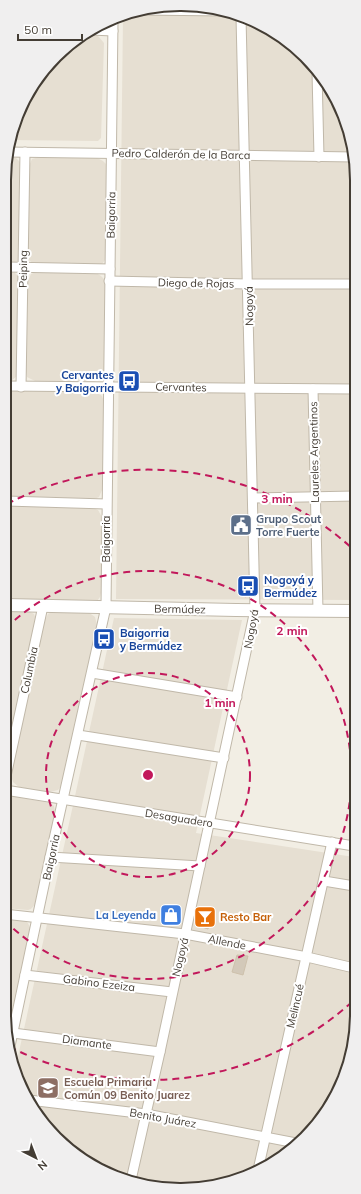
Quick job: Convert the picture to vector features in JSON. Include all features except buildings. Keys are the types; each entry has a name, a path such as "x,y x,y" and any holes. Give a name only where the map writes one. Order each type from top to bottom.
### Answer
{"street":[{"name":"Nogoyá","path":"132,1176 255,610 241,22"},
{"name":"Baigorria","path":"12,1036 50,857 106,607 106,504 113,25"},
{"path":"102,30 113,31"},
{"path":"317,80 320,157"},
{"name":"Pedro Calderón de la Barca","path":"13,152 349,157"},
{"name":"Peiping","path":"21,387 25,152"},
{"path":"11,267 110,270"},
{"name":"Diego de Rojas","path":"109,281 248,284 350,284"},
{"name":"Cervantes","path":"11,386 350,389"},
{"name":"Laureles Argentinos","path":"313,389 318,611"},
{"path":"253,498 350,496"},
{"path":"11,501 106,504"},
{"name":"Bermúdez","path":"11,605 350,611"},
{"name":"Columbia","path":"11,753 43,606"},
{"path":"92,674 237,697"},
{"path":"78,735 224,758"},
{"name":"Desaguadero","path":"11,791 350,845"},
{"name":"Melincué","path":"259,1163 332,842"},
{"path":"50,857 200,866"},
{"path":"324,881 350,885"},
{"name":"Allende","path":"11,915 185,934 307,957 350,967"},
{"name":"Gabino Ezeiza","path":"26,975 172,992"},
{"name":"Diamante","path":"13,1032 160,1052"},
{"name":"Benito Juárez","path":"36,1101 146,1114 291,1142"}],"shaded area":[{"path":"158,12 203,12 235,20 255,28 284,46 292,53 315,77 333,106 347,147 350,169 350,600 116,599 123,21"},
{"path":"93,36 98,36 104,43 101,138 98,141 16,140 28,106 46,77 69,53"},
{"path":"12,157 16,158 21,163 19,260 14,264 11,264"},
{"path":"39,157 97,158 106,164 106,256 102,264 34,264 29,260 29,166 32,159"},
{"path":"11,272 15,273 20,278 17,376 11,381"},
{"path":"36,272 96,273 104,279 104,372 100,379 94,382 35,381 27,377 28,281 31,274"},
{"path":"11,391 94,392 102,396 104,402 102,490 99,497 92,500 11,497"},
{"path":"11,505 93,508 98,510 102,517 101,593 97,601 91,603 11,598"},
{"path":"11,610 28,611 34,614 36,619 11,738"},
{"path":"54,611 88,612 95,617 97,625 62,785 58,790 50,792 19,787 13,782 11,776 45,620 48,614"},
{"path":"114,618 242,620 196,833 350,856 350,1025 347,1047 333,1088 315,1117 292,1141 284,1148 255,1166 235,1174 203,1182 158,1182 126,1174 106,1166 77,1148 69,1141 53,1125 40,1108 28,1088 17,1059"},
{"path":"11,796 50,803 54,806 55,811 36,903 31,909 11,909"},
{"path":"11,920 25,921 28,923 30,928 11,1021"}],"place":[{"name":"Cervantes y Baigorria","path":"129,381"},
{"name":"Grupo Scout Torre Fuerte","path":"241,525"},
{"name":"Nogoyá y Bermúdez","path":"248,586"},
{"name":"Baigorria y Bermúdez","path":"104,639"},
{"name":"La Leyenda","path":"171,915"},
{"name":"Resto Bar","path":"205,917"},
{"name":"Escuela Primaria Común 09 Benito Juarez","path":"48,1088"}]}
